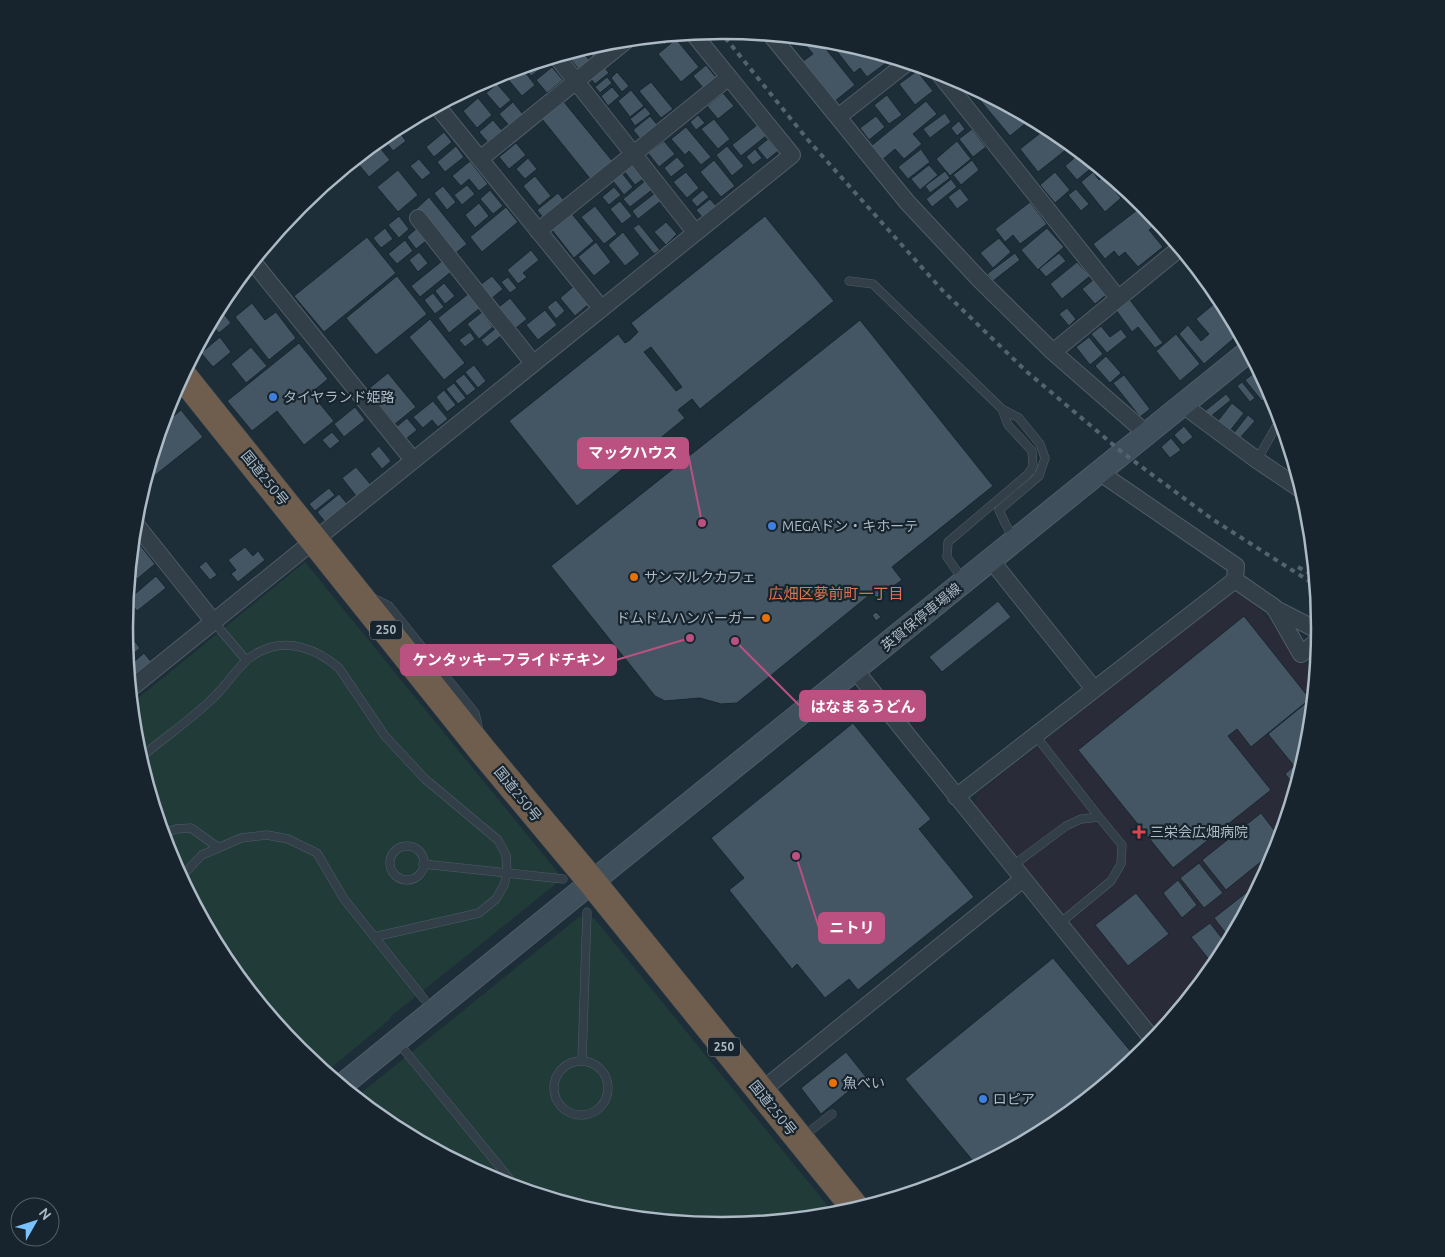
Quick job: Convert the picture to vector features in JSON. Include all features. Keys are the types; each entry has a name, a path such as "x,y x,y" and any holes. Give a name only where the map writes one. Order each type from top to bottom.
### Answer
{"highway":[{"name":"国道250号","path":"187,383 482,750 592,882 852,1204"}],"main road":[{"name":"英賀保停車場線","path":"346,1082 1244,355"}],"street":[{"path":"136,684 792,155 698,40"},
{"path":"776,42 907,202 979,279 1053,352 1146,434"},
{"path":"480,158 616,49"},
{"path":"561,62 695,232"},
{"path":"838,117 902,67"},
{"path":"538,232 729,77"},
{"path":"947,84 1118,298"},
{"path":"441,111 601,308"},
{"path":"418,218 533,363"},
{"path":"1053,352 1176,252"},
{"path":"257,267 412,460"},
{"path":"1183,405 1257,460 1293,482"},
{"path":"956,797 1235,580 1236,566 1099,472"},
{"path":"141,531 213,621"},
{"path":"991,560 1094,690"},
{"path":"1235,580 1274,607 1312,627"},
{"path":"1274,607 1301,654 1312,646"},
{"path":"854,670 1149,1035"},
{"path":"760,1092 1023,879"}],"lane":[{"path":"849,281 873,284 1002,409 1019,418 1040,444 1045,458 1039,476 1000,510 1015,540"},
{"path":"964,582 947,557 948,542 1027,475 1033,467 1032,451 1008,425 1002,409"},
{"path":"1257,460 1276,427"},
{"path":"213,621 246,660"},
{"path":"146,753 217,694 246,660 271,646 289,644 308,648 329,659 339,668 384,736 425,779 498,840 506,855 507,873 504,885 496,899 479,913 374,937"},
{"path":"1036,735 1122,846 1121,864 1111,881 1059,924"},
{"path":"1012,866 1066,826 1081,819 1100,817"},
{"path":"169,831 191,828 219,848"},
{"path":"186,872 202,855 240,838 267,835 288,838 316,853 344,899 424,999"},
{"path":"404,846 416,848 423,858 424,864 415,878 403,879 393,873 390,862 394,851 404,846"},
{"path":"424,864 563,879"},
{"path":"582,1061 587,912"},
{"path":"405,1051 508,1177"},
{"path":"582,1061 591,1063 605,1075 608,1083 608,1093 605,1102 599,1109 591,1114 582,1116 565,1110 559,1104 553,1088 559,1071 566,1065 582,1061"},
{"path":"810,1131 832,1114"}],"shaded area":[{"name":"三栄会広畑病院","path":"1231,593 1239,593 1252,600 1311,671 1301,744 1281,818 1267,854 1233,923 1213,956 1190,988 1155,1030 974,807 978,793"}],"green space":[{"path":"305,562 559,874 558,882 389,1018 330,1069 305,1046 255,988 232,956 194,889 164,818 144,744 137,699"},
{"path":"579,917 594,918 830,1208 761,1217 684,1217 607,1207 570,1198 533,1187 462,1157 395,1119 360,1094"}],"building":[{"path":"673,41 677,41 699,67 681,82 658,54"},
{"path":"806,45 825,48 855,85 835,101 803,61 813,54"},
{"path":"835,50 887,63 867,77 860,68 854,73"},
{"path":"609,51 596,61 591,54"},
{"path":"585,55 592,63 581,72 570,59"},
{"path":"706,65 718,80 705,90 693,76"},
{"path":"543,67 531,76 528,72"},
{"path":"552,67 563,80 547,93 536,80"},
{"path":"604,67 609,73 595,84 590,78"},
{"path":"617,72 629,86 622,92 611,78"},
{"path":"916,72 933,91 915,105 899,84"},
{"path":"526,73 535,85 522,96 508,80"},
{"path":"607,77 612,83 600,93 595,87"},
{"path":"651,82 673,109 661,118 639,91"},
{"path":"497,84 511,100 500,109 486,93"},
{"path":"612,87 620,96 608,106 601,96"},
{"path":"631,90 644,106 630,117 618,101"},
{"path":"723,93 734,106 718,119 707,106"},
{"path":"887,95 902,115 889,124 874,105"},
{"path":"478,98 492,115 477,128 463,111"},
{"path":"978,98 1026,123 1010,136"},
{"path":"926,101 937,114 913,134 922,144 904,159 895,149 882,160 871,146"},
{"path":"513,102 526,118 512,129 499,114"},
{"path":"564,102 614,163 592,181 542,119"},
{"path":"645,107 651,114 635,126 630,119"},
{"path":"945,113 951,122 930,138 923,129"},
{"path":"698,115 705,123 696,130 690,122"},
{"path":"650,116 660,128 643,142 633,130"},
{"path":"876,116 885,127 869,140 860,128"},
{"path":"714,119 730,139 718,149 701,129"},
{"path":"493,120 505,134 491,146 479,132"},
{"path":"959,121 965,129 957,136 951,128"},
{"path":"757,125 766,136 741,156 732,145"},
{"path":"686,127 711,157 701,165 689,151 685,155 671,139"},
{"path":"972,129 986,147 973,157 959,139"},
{"path":"444,132 452,142 434,157 426,147"},
{"path":"1041,133 1066,150 1038,172 1020,149"},
{"path":"401,134 406,141 393,151 387,144"},
{"path":"768,139 778,151 767,160 757,148"},
{"path":"664,141 675,154 659,167 648,153"},
{"path":"957,141 971,159 950,176 936,159"},
{"path":"516,143 526,155 509,169 499,157"},
{"path":"456,146 464,157 445,172 437,162"},
{"path":"727,146 744,166 732,176 716,155"},
{"path":"380,148 390,160 369,177 359,165"},
{"path":"755,149 762,158 753,165 746,157"},
{"path":"921,149 930,162 908,179 898,167"},
{"path":"677,157 685,166 671,177 664,168"},
{"path":"1076,157 1091,168 1077,180 1065,166"},
{"path":"528,158 537,169 525,179 516,169"},
{"path":"419,159 431,173 422,180 410,166"},
{"path":"714,160 735,186 721,197 700,172"},
{"path":"972,160 979,170 961,185 953,175"},
{"path":"470,161 488,184 479,191 469,179 461,186 452,176"},
{"path":"632,165 643,179 635,185 624,171"},
{"path":"929,165 938,175 920,190 911,179"},
{"path":"398,170 418,195 398,212 377,187"},
{"path":"945,171 950,178 930,193 925,186"},
{"path":"686,172 699,188 687,198 673,182"},
{"path":"1055,172 1070,190 1055,203 1040,185"},
{"path":"1093,172 1099,180 1102,178 1116,190 1115,191 1121,198 1105,212 1081,182"},
{"path":"622,173 633,187 624,195 613,181"},
{"path":"535,176 551,196 539,206 523,186"},
{"path":"951,179 957,187 932,207 926,199"},
{"path":"645,181 652,190 630,207 623,199"},
{"path":"467,185 475,194 462,205 454,195"},
{"path":"443,186 456,202 447,210 434,193"},
{"path":"614,187 621,195 609,205 602,197"},
{"path":"960,188 969,200 957,209 948,197"},
{"path":"1076,189 1089,204 1081,211 1068,195"},
{"path":"490,190 503,206 493,214 480,199"},
{"path":"703,190 709,197 697,207 691,200"},
{"path":"558,193 566,203 545,220 537,210"},
{"path":"655,193 661,201 638,219 632,211"},
{"path":"429,197 467,244 452,256 415,210"},
{"path":"710,199 717,207 703,218 696,210"},
{"path":"620,201 632,216 622,224 610,209"},
{"path":"1030,202 1047,224 1020,244 1013,235 1005,242 995,229"},
{"path":"479,203 489,216 475,228 465,215"},
{"path":"595,206 617,234 604,244 581,217"},
{"path":"506,207 518,222 482,252 470,237"},
{"path":"1138,209 1154,226 1149,230 1163,247 1138,267 1125,252 1119,257 1114,251 1105,259 1093,244"},
{"path":"572,214 594,241 574,258 552,230"},
{"path":"399,216 409,229 399,238 388,225"},
{"path":"765,216 834,301 700,409 692,399 678,410 685,418 577,506 509,421 618,334 625,343 630,340 638,332 631,323","holes":["651,347 682,387 676,391 644,352"]},
{"path":"666,222 677,234 666,245 654,232"},
{"path":"639,224 660,250 654,254 633,228"},
{"path":"385,228 393,239 381,248 373,238"},
{"path":"1047,228 1064,247 1038,270 1021,250"},
{"path":"416,229 426,241 416,249 407,237"},
{"path":"623,232 640,254 625,266 608,245"},
{"path":"367,237 396,273 324,332 294,296"},
{"path":"999,238 1011,252 993,268 980,253"},
{"path":"405,240 413,251 397,264 388,254"},
{"path":"596,242 611,262 594,276 578,257"},
{"path":"531,250 539,260 523,273 527,277 518,284 507,270"},
{"path":"419,252 428,263 418,272 409,260"},
{"path":"1015,253 1020,260 993,281 987,274"},
{"path":"1059,253 1066,261 1046,277 1039,269"},
{"path":"442,261 451,272 420,297 411,286"},
{"path":"1077,262 1090,276 1062,299 1050,284"},
{"path":"397,276 427,314 376,355 346,318"},
{"path":"492,276 503,289 491,299 480,285"},
{"path":"508,277 517,288 510,293 501,282"},
{"path":"1093,280 1106,295 1095,304 1082,289"},
{"path":"444,283 455,296 445,304 435,291"},
{"path":"574,286 589,304 575,316 560,298"},
{"path":"433,293 444,307 435,314 424,300"},
{"path":"468,294 480,308 449,333 438,318"},
{"path":"510,298 527,319 516,328 499,307"},
{"path":"556,300 565,311 556,319 547,307"},
{"path":"1130,300 1163,343 1155,348 1138,327 1132,332 1116,310"},
{"path":"252,303 265,320 276,312 296,338 269,360 235,317"},
{"path":"1214,303 1235,337 1204,364 1179,334 1188,325 1201,341 1209,334 1196,319"},
{"path":"1067,308 1076,319 1069,326 1059,314"},
{"path":"545,310 557,325 538,340 526,325"},
{"path":"482,312 493,327 479,339 467,324"},
{"path":"224,314 231,323 219,333 215,329"},
{"path":"430,319 465,363 444,380 409,337"},
{"name":"MEGAドン・キホーテ","path":"860,320 993,486 892,567 902,580 877,598 872,593 737,703 721,704 700,698 665,701 655,696 551,566"},
{"path":"1101,326 1110,337 1121,329 1127,337 1107,353 1091,334"},
{"path":"496,328 502,335 487,347 481,340"},
{"path":"470,332 475,339 465,347 459,340"},
{"path":"1176,334 1200,364 1180,381 1156,351"},
{"path":"220,337 231,352 213,367 202,354"},
{"path":"1089,337 1103,354 1090,365 1076,347"},
{"name":"タイヤランド姫路","path":"299,343 328,379 311,393 334,421 304,445 277,411 252,431 227,401"},
{"path":"251,347 267,366 246,383 231,364"},
{"path":"1106,356 1121,373 1110,383 1095,366"},
{"path":"474,365 486,381 478,388 465,372"},
{"path":"388,373 416,407 395,424 367,390"},
{"path":"1253,373 1265,398 1262,401 1245,380"},
{"path":"464,374 476,389 467,396 455,381"},
{"path":"1124,375 1150,409 1140,417 1113,383"},
{"path":"1242,382 1255,398 1250,402 1237,386"},
{"path":"454,383 466,398 458,404 446,389"},
{"path":"444,390 456,405 447,412 436,397"},
{"path":"1226,394 1231,400 1210,417 1205,411"},
{"path":"433,401 448,419 438,427 432,420 423,428 413,417"},
{"path":"1232,403 1244,413 1229,432 1217,422"},
{"path":"355,407 365,420 344,437 334,424"},
{"path":"181,410 203,437 153,477 164,439 172,417"},
{"path":"1248,415 1255,421 1239,439 1233,434"},
{"path":"407,418 417,430 406,439 396,427"},
{"path":"1184,426 1193,437 1183,445 1174,435"},
{"path":"332,432 340,441 330,449 322,440"},
{"path":"1171,438 1181,450 1170,458 1161,447"},
{"path":"379,446 391,461 382,469 370,454"},
{"path":"356,467 371,485 357,497 342,478"},
{"path":"329,488 335,495 315,511 309,504"},
{"path":"339,494 349,506 327,524 317,512"},
{"path":"139,544 155,564 137,579 135,577"},
{"path":"245,547 253,556 258,551 265,560 238,582 231,574 236,570 228,560"},
{"path":"206,561 217,575 210,580 199,567"},
{"path":"156,576 166,588 137,611 134,607 134,595"},
{"path":"998,601 1011,617 942,672 929,657"},
{"path":"876,612 881,617 876,621 872,615"},
{"path":"1244,616 1308,696 1307,701 1251,747 1237,729 1228,736 1271,790 1173,868 1078,750"},
{"path":"133,640 140,648 134,653"},
{"path":"144,653 153,664 135,678 134,662"},
{"path":"1306,703 1307,704 1301,744 1292,782 1285,774 1294,766 1268,734"},
{"path":"853,723 931,819 919,829 974,897 858,990 849,979 825,998 797,964 792,969 729,890 744,878 711,838"},
{"path":"1261,813 1276,832 1265,859 1226,890 1202,860"},
{"path":"1199,863 1223,893 1204,908 1180,878"},
{"path":"1178,880 1197,905 1182,918 1163,893"},
{"path":"1247,892 1248,894 1226,934 1214,918"},
{"path":"1136,893 1169,934 1128,966 1095,925"},
{"path":"1210,923 1223,940 1210,960 1191,937"},
{"path":"1053,958 1132,1053 1082,1096 1050,1119 1017,1139 973,1161 905,1079"},
{"name":"魚べい","path":"846,1052 866,1077 821,1114 801,1088"}],"railway":[{"path":"726,39 808,140 943,291 1026,371 1123,453 1212,519 1310,582"},
{"path":"1298,567 1309,573"}],"place":[{"name":"タイヤランド姫路","path":"273,397"},
{"name":"マックハウス","path":"702,523"},
{"name":"MEGAドン・キホーテ","path":"772,526"},
{"name":"サンマルクカフェ","path":"634,577"},
{"name":"ドムドムハンバーガー","path":"766,618"},
{"name":"ケンタッキーフライドチキン","path":"690,638"},
{"name":"はなまるうどん","path":"735,641"},
{"name":"三栄会広畑病院","path":"1139,832"},
{"name":"ニトリ","path":"796,856"},
{"name":"魚べい","path":"833,1083"},
{"name":"ロピア","path":"983,1099"}],"district":[{"name":"広畑区夢前町一丁目","path":"836,594"}]}
